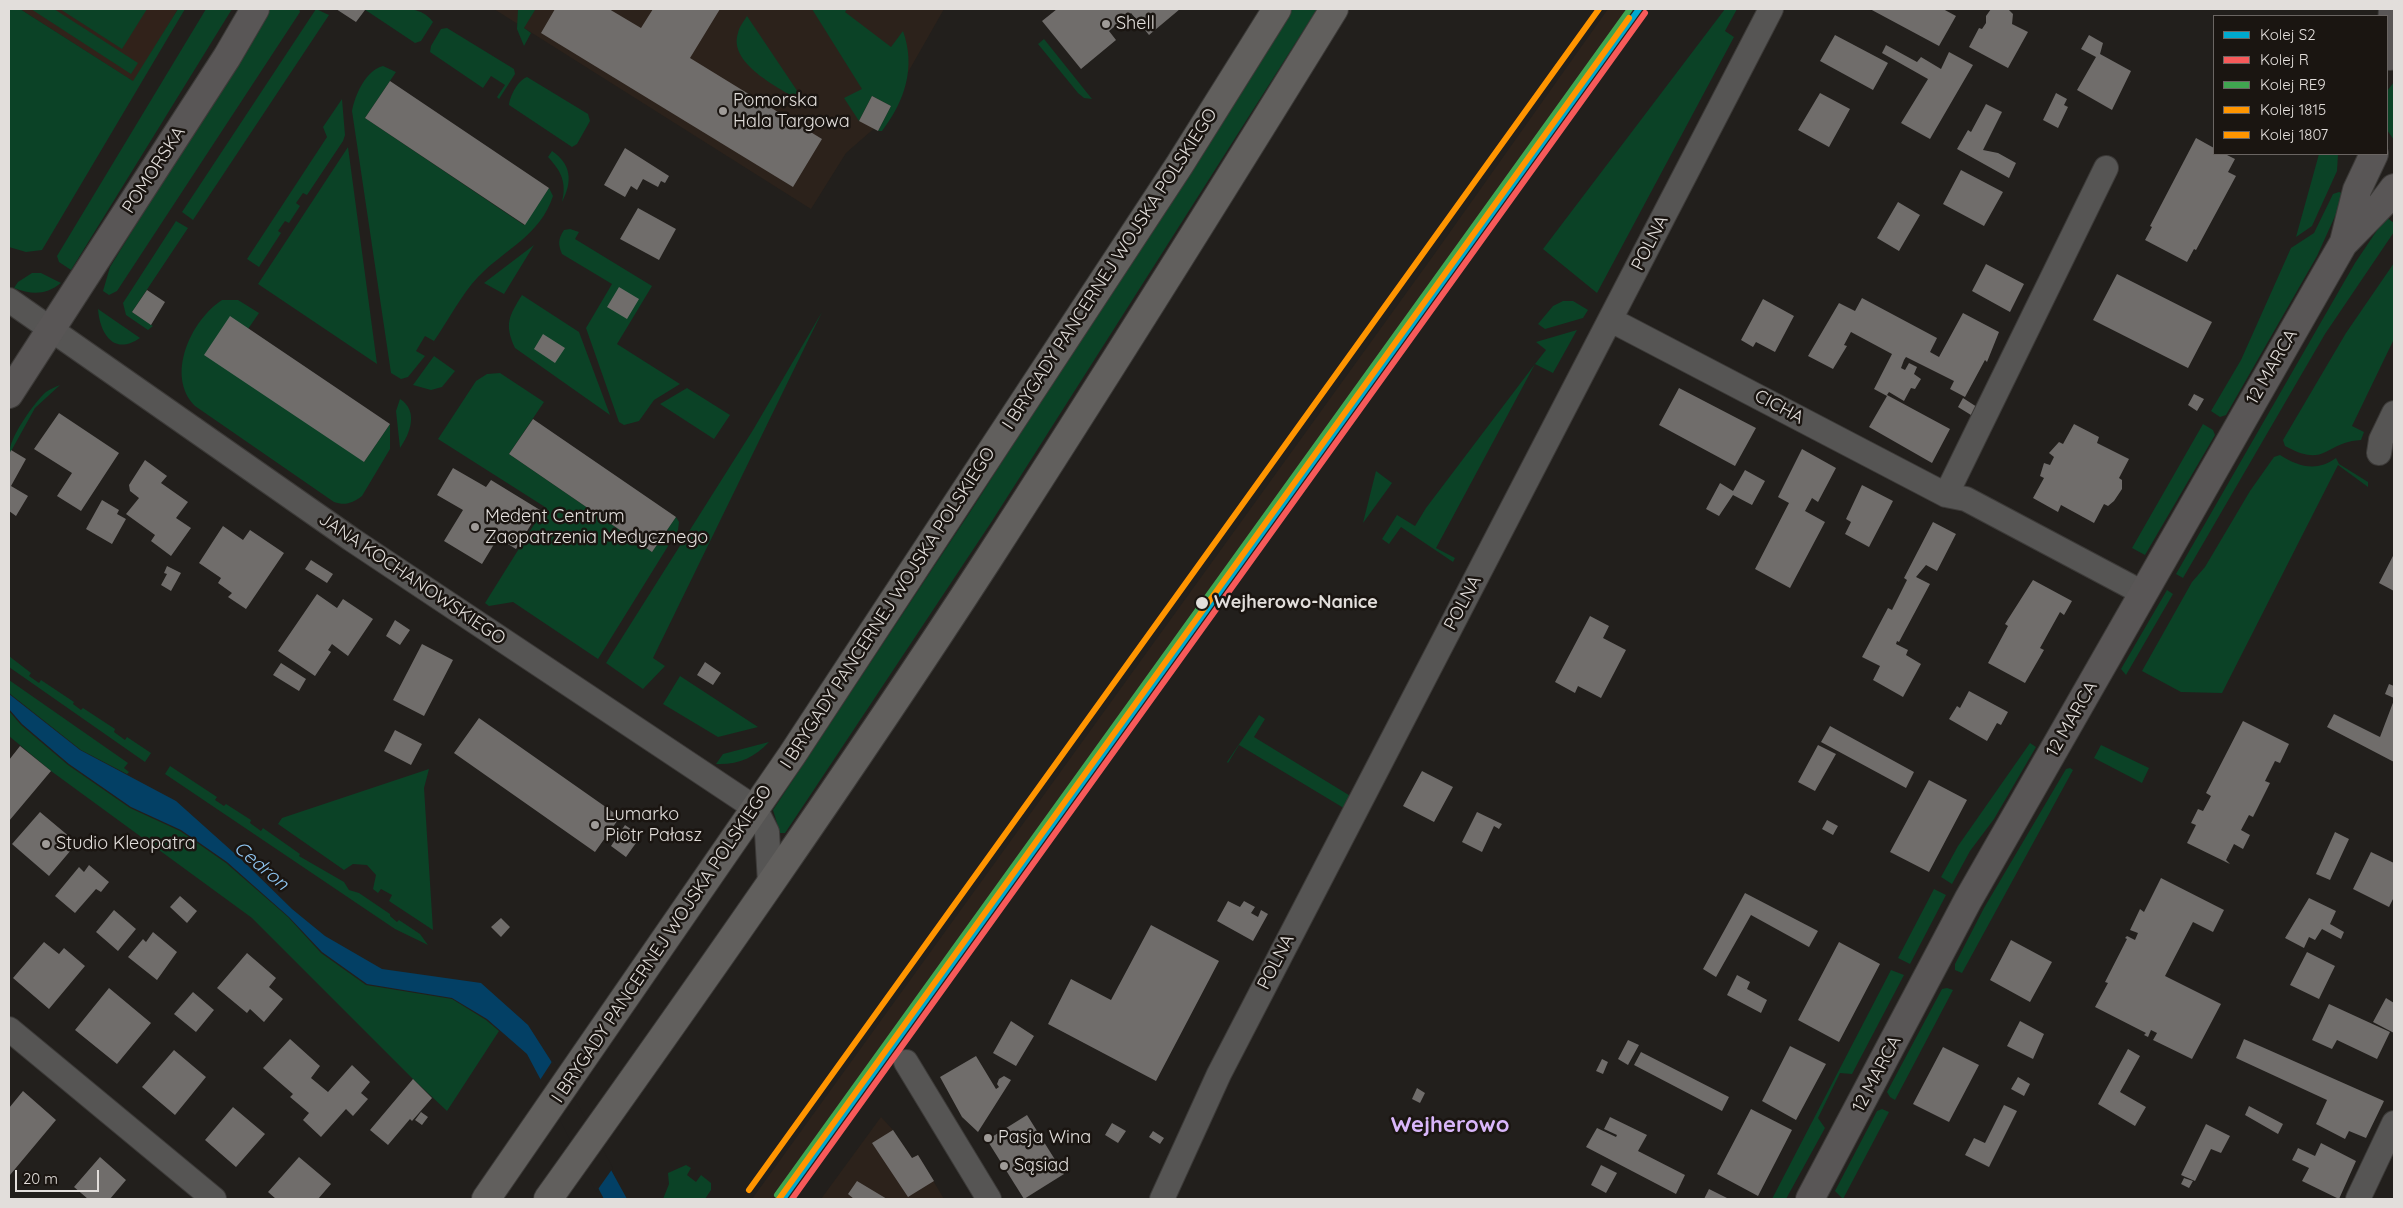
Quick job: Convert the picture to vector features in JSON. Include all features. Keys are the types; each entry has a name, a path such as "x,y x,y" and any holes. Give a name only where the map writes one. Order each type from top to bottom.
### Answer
{"main road":[{"name":"I BRYGADY PANCERNEJ WOJSKA POLSKIEGO","path":"486,1199 588,1054 792,755 1180,164 1277,9"},
{"path":"548,1199 770,883 986,563 1217,199 1334,9"}],"street":[{"name":"POMORSKA","path":"9,394 255,9"},
{"name":"POLNA","path":"1162,1199 1219,1074 1771,9"},
{"path":"2390,56 2392,9"},
{"name":"12 MARCA","path":"2343,244 2357,190 2374,155"},
{"path":"2377,155 2394,166"},
{"path":"1946,495 2106,168"},
{"name":"12 MARCA","path":"1810,1199 1968,900 2343,244 2382,204 2394,188"},
{"name":"JANA KOCHANOWSKIEGO","path":"9,300 351,539 755,808 767,832 770,883"},
{"name":"CICHA","path":"1611,320 1946,495 1966,498 2143,593"},
{"path":"2379,453 2381,440 2394,413"},
{"path":"9,1029 214,1199"},
{"path":"906,1062 990,1199"},
{"path":"2358,1199 2394,1123"}],"shaded area":[{"path":"20,9 178,9 134,82"},
{"path":"494,9 944,9 878,125 846,153 811,209"},
{"path":"1608,9 1649,9 1456,274 794,1199 752,1199 1433,256"},
{"path":"881,1117 893,1130 912,1158 918,1155 944,1199 821,1199"}],"green space":[{"path":"9,9 20,9 133,81 178,9 185,9 42,250 26,252 9,247"},
{"path":"31,9 54,9 138,63 131,74"},
{"path":"60,9 147,9 122,49"},
{"path":"206,9 232,9 71,270 59,262 57,256"},
{"path":"269,9 299,9 300,12 117,291 109,295 103,291 110,267"},
{"path":"316,9 329,15 193,220 182,212"},
{"path":"364,9 411,9 427,16 433,22 421,41 415,43"},
{"path":"518,9 535,10 524,28 531,33 524,46 517,29"},
{"path":"812,9 847,9 845,12 891,47 903,31 907,44 908,58 906,83 897,108 882,131 878,131 891,106 872,96 859,121 844,98 862,89"},
{"path":"1291,9 1317,9 992,521 785,833 780,833 773,810 972,509"},
{"path":"1725,9 1737,9 1725,31 1734,37 1597,293 1543,249"},
{"path":"747,16 806,104 760,76 741,56 737,45 738,33 740,26"},
{"path":"447,28 514,69 515,74 499,99 497,97 505,85 491,76 483,88 430,52 431,46 441,29"},
{"path":"1044,39 1092,99 1084,98 1078,93 1038,44"},
{"path":"383,66 396,72 365,118 524,225 549,188 553,196 540,222 531,232 488,267 472,284 434,341 425,336 416,351 425,356 408,377 401,379 391,373 352,111 362,84 371,72"},
{"path":"527,77 588,114 590,121 577,144 572,147 509,105 515,89"},
{"path":"2394,82 2394,140 2388,131 2388,90"},
{"path":"342,99 345,135 343,141 307,195 303,193 296,203 300,206 289,223 285,221 278,231 281,233 259,267 247,259 327,137 323,127"},
{"path":"348,147 377,364 258,284"},
{"path":"552,151 563,162 568,173 568,187 562,202 564,188 562,177 548,157"},
{"path":"2319,155 2338,155 2337,171 2312,226 2296,237"},
{"path":"2339,192 2345,194 2317,256 2226,415 2220,417 2211,411 2241,360 2291,248 2314,233 2333,194"},
{"path":"2386,217 2394,223 2394,232 2325,334 2183,578 2176,574 2355,263"},
{"path":"176,221 188,228 132,312 153,326 148,330 126,315 123,303"},
{"path":"570,229 579,232 575,239 652,286 617,344 680,384 654,400 639,421 624,425 619,422 586,328 612,284 562,254 559,244 560,239 564,230"},
{"path":"534,245 504,294 484,283"},
{"path":"2394,263 2394,339 2352,426 2364,432 2361,440 2339,445 2318,455 2309,455 2285,446 2283,440 2346,333"},
{"path":"32,273 41,273 61,283 50,290 39,293 14,288 18,282"},
{"path":"522,295 579,332 610,415 515,348 510,333 509,320"},
{"path":"222,300 238,300 259,313 248,329 364,462 390,424 390,449 362,496 345,504 334,502 195,406 186,394 182,380 182,365 186,349 200,321"},
{"path":"1563,301 1573,301 1588,310 1583,318 1545,329 1538,324 1553,306"},
{"path":"98,309 140,338 123,345 110,340 102,327"},
{"path":"822,312 653,658 665,666 643,689 606,663 753,430"},
{"path":"1577,330 1553,373 1535,364 1546,350 1536,342"},
{"path":"434,356 455,371 442,387 431,390 413,385"},
{"path":"1535,364 1436,548 1455,558 1453,562 1401,527 1389,544 1382,539 1397,515 1415,526 1426,508"},
{"path":"500,373 544,402 509,454 652,552 676,517 679,522 678,530 598,659 513,602 489,606 485,603 545,507 438,439 476,381 487,374"},
{"path":"60,385 35,408 10,453 10,447 17,431 29,412 46,392"},
{"path":"687,388 730,415 714,439 660,404"},
{"path":"400,399 409,410 411,423 407,436 400,448 396,411"},
{"path":"2203,424 2213,430 2215,435 2145,555 2132,548"},
{"path":"2280,455 2294,463 2308,466 2322,465 2336,458 2339,464 2368,482 2368,487 2338,465 2222,693 2181,692 2142,671 2192,582 2205,567 2250,491 2274,457"},
{"path":"1376,471 1392,483 1363,523"},
{"path":"2167,590 2173,594 2126,675 2121,669"},
{"path":"9,656 31,673 29,676 39,683 41,680 74,702 73,704 81,710 83,708 115,729 114,732 125,740 127,737 151,753 145,762 9,667"},
{"path":"680,676 758,727 718,737 663,704"},
{"path":"9,680 128,763 124,768 129,772 127,774 81,750 9,693"},
{"path":"9,711 21,725 68,765 130,808 180,831 226,863 288,917 321,953 366,985 452,999 486,1020 499,1031 447,1111 252,918 51,771 9,736"},
{"path":"1259,715 1265,719 1254,737 1352,797 1347,810 1239,745 1227,762"},
{"path":"769,742 751,756 738,762 716,764 723,754"},
{"path":"2030,743 2036,747 1994,819 1970,851 1952,884 1941,877 1958,846"},
{"path":"2101,745 2149,768 2142,783 2094,758"},
{"path":"170,766 217,797 215,800 224,806 226,804 251,820 250,823 261,831 263,828 300,854 299,856 344,882 349,890 359,893 390,914 397,922 399,920 420,934 428,945 395,929 165,774"},
{"path":"2070,768 2073,770 1962,973 1955,970 1955,964 1984,908 2066,769"},
{"path":"429,769 424,788 433,930 389,901 392,895 381,889 378,893 373,889 376,875 367,865 353,864 344,870 278,824 282,818"},
{"path":"1934,889 1946,895 1910,964 1898,958"},
{"path":"1891,970 1904,975 1852,1074 1840,1073 1818,1118 1825,1128 1786,1199 1772,1199"},
{"path":"1942,989 1953,990 1895,1100 1887,1092"},
{"path":"1882,1109 1889,1112 1843,1199 1835,1191 1877,1111"},
{"path":"686,1165 691,1168 687,1175 696,1182 701,1175 711,1183 711,1190 705,1199 663,1199 669,1184 668,1173"}],"water":[{"path":"9,694 80,750 176,801 243,861 292,909 325,936 382,969 481,983 528,1025 551,1061 627,1199 604,1199 527,1054 487,1019 452,998 367,984 322,952 289,917 227,862 181,830 131,807 69,764 22,724 9,709"}],"pier":[{"path":"553,1060 613,1168 596,1192 540,1080"}],"building":[{"path":"336,9 363,9 365,10 356,22"},
{"name":"Pomorska Hala Targowa","path":"555,9 609,9 641,28 653,9 720,9 690,58 822,139 793,187 541,33"},
{"path":"1057,9 1180,9 1149,35 1131,13 1109,31 1116,40 1081,69 1042,21"},
{"path":"1870,9 1943,9 1956,16 1939,46"},
{"path":"1991,9 2008,9 2013,14 2012,24 2028,32 2008,68 1969,47 1979,28 1982,29 1986,23 1986,16"},
{"path":"1835,35 1888,63 1873,90 1820,61"},
{"path":"2089,35 2103,43 2100,54 2131,71 2112,110 2077,90 2096,57 2081,49"},
{"path":"1886,45 1917,62 1921,57 1941,69 1949,52 1973,65 1930,139 1901,123 1928,79 1882,53"},
{"path":"390,81 549,188 525,225 365,118"},
{"path":"1820,93 1850,109 1829,147 1798,130"},
{"path":"2056,93 2067,99 2064,105 2068,107 2058,128 2043,120"},
{"path":"872,96 891,106 878,131 859,121"},
{"path":"1986,104 2002,112 1983,150 1998,153 2016,163 2009,178 1957,149 1968,130 1971,132"},
{"path":"2196,138 2213,147 2213,155 2227,155 2235,159 2228,172 2236,176 2196,250 2194,249 2187,262 2145,240 2152,227 2150,226"},
{"path":"625,148 669,176 665,183 661,181 658,187 643,179 637,190 631,186 625,197 604,185"},
{"path":"1961,170 2003,192 1984,226 1943,204"},
{"path":"1898,202 1920,215 1899,251 1877,238"},
{"path":"638,208 676,229 659,260 620,239"},
{"path":"1986,264 2024,284 2010,312 1972,291"},
{"path":"2117,274 2212,322 2188,368 2093,320"},
{"path":"619,287 639,299 627,319 607,307"},
{"path":"147,290 165,302 151,325 132,312"},
{"path":"1862,298 1937,338 1930,352 1939,357 1963,313 1999,332 1987,362 1985,360 1965,397 1950,389 1954,381 1906,357 1904,360 1901,368 1905,370 1909,363 1917,367 1914,374 1921,379 1915,389 1911,388 1904,401 1889,392 1887,395 1950,429 1932,463 1869,427 1887,396 1874,389 1892,354 1851,332 1844,345 1847,346 1833,369 1808,356 1839,303 1855,311"},
{"path":"1763,299 1794,316 1775,352 1756,342 1753,347 1741,340"},
{"path":"230,316 390,424 364,462 204,355"},
{"path":"543,334 565,348 555,363 534,349"},
{"path":"1679,388 1756,428 1735,466 1659,425"},
{"path":"2194,394 2204,399 2197,411 2188,405"},
{"path":"1963,398 1977,407 1971,415 1958,407"},
{"path":"59,413 119,453 81,511 57,496 72,473 34,449"},
{"path":"533,419 676,517 652,552 509,454"},
{"path":"2074,424 2099,437 2097,443 2129,459 2119,478 2122,480 2122,489 2108,506 2104,504 2094,523 2061,505 2058,512 2033,498 2044,478 2040,476 2044,463 2050,465 2054,457 2049,453 2059,442 2063,444"},
{"path":"1802,449 1836,468 1818,502 1812,498 1805,511 1825,522 1790,588 1755,569 1789,503 1778,497"},
{"path":"11,450 26,459 11,486 28,496 16,516 9,511 9,455"},
{"path":"145,460 167,476 161,483 188,502 176,518 191,528 171,556 151,541 155,535 126,514 139,498 130,491 129,485"},
{"path":"453,468 486,487 491,480 540,510 516,549 503,541 502,531 482,564 444,541 463,510 437,495"},
{"path":"1745,470 1765,481 1752,505 1733,495 1719,516 1706,509 1720,483 1733,491"},
{"path":"1862,485 1893,501 1869,547 1845,534 1851,522 1846,519"},
{"path":"102,500 119,510 117,514 126,519 112,544 86,529"},
{"path":"1933,522 1956,534 1937,571 1926,565 1916,577 1930,584 1899,642 1897,641 1896,644 1908,650 1906,655 1921,664 1903,697 1873,680 1880,666 1862,657 1888,608 1892,610 1907,580 1904,578"},
{"path":"223,526 243,540 250,530 284,553 246,609 228,597 232,593 218,583 221,578 199,563"},
{"path":"2394,554 2394,591 2379,583"},
{"path":"311,560 333,574 327,583 305,569"},
{"path":"167,566 181,573 171,591 161,585 167,574 164,573"},
{"path":"2033,580 2072,601 2064,615 2060,612 2040,648 2044,650 2025,683 1988,663 2008,626 2005,624"},
{"path":"317,594 337,608 343,599 373,619 348,656 332,644 328,650 331,652 315,676 278,651"},
{"path":"1590,616 1609,626 1603,638 1626,650 1601,698 1578,686 1575,693 1555,682"},
{"path":"395,620 410,630 400,645 386,636"},
{"path":"422,644 453,660 424,716 393,700"},
{"path":"705,662 721,673 713,685 697,675"},
{"path":"281,663 306,679 299,691 273,675"},
{"path":"2389,684 2394,686 2394,698 2385,694"},
{"path":"1969,691 2008,712 2001,725 1997,723 1987,741 1949,719 1957,706 1960,708"},
{"path":"2394,700 2394,762 2327,727 2334,714 2380,737"},
{"path":"479,718 620,817 595,852 454,753"},
{"path":"2243,721 2289,744 2280,763 2275,761 2265,781 2270,783 2253,817 2249,815 2241,830 2250,835 2243,849 2234,844 2226,860 2230,864 2187,843 2196,825 2191,823 2198,809 2203,811 2211,796 2206,793"},
{"path":"1830,726 1914,772 1906,788 1821,742"},
{"path":"395,730 422,744 411,765 384,751"},
{"path":"1818,745 1836,754 1815,791 1798,782"},
{"path":"20,746 51,771 9,821 9,760"},
{"path":"1422,771 1453,787 1434,822 1403,806"},
{"path":"1929,780 1967,800 1929,872 1890,852"},
{"path":"40,812 77,843 49,876 12,844"},
{"path":"1477,812 1502,824 1499,829 1494,826 1482,852 1462,842"},
{"path":"1827,820 1838,826 1833,835 1822,829"},
{"path":"625,825 641,836 626,857 611,846"},
{"path":"2335,832 2349,839 2330,880 2316,874"},
{"path":"2371,852 2394,863 2394,897 2389,907 2353,889"},
{"path":"89,865 109,882 101,892 96,889 75,913 55,896 79,867 84,872"},
{"path":"2161,878 2224,910 2213,932 2193,922 2165,976 2221,1004 2192,1059 2153,1040 2157,1033 2151,1030 2148,1037 2144,1035 2146,1033 2095,1007 2108,983 2105,982 2127,939 2125,938 2127,936 2135,940 2138,933 2130,930 2140,909 2144,912"},
{"path":"1745,893 1818,931 1809,947 1751,915 1716,977 1703,969"},
{"path":"180,896 197,911 187,923 170,907"},
{"path":"2309,898 2336,911 2330,924 2344,932 2341,939 2322,929 2315,940 2309,937 2304,948 2285,938"},
{"path":"1228,901 1240,907 1244,901 1255,907 1251,913 1258,917 1261,910 1268,914 1253,941 1217,921"},
{"path":"114,910 136,929 118,951 96,932"},
{"path":"501,918 510,927 501,937 491,927"},
{"path":"1151,925 1219,961 1156,1081 1048,1024 1071,979 1111,1000"},
{"path":"153,932 177,952 157,980 128,957 143,939 146,942"},
{"path":"2011,940 2052,962 2030,1002 1990,980"},
{"path":"44,942 59,954 64,948 85,966 49,1009 13,978"},
{"path":"1839,942 1880,964 1839,1042 1798,1020"},
{"path":"2307,952 2335,966 2319,999 2290,985"},
{"path":"247,953 276,978 269,987 283,999 264,1022 250,1009 247,1013 217,988"},
{"path":"1737,975 1750,982 1747,989 1767,1000 1761,1013 1727,995"},
{"path":"109,988 151,1023 117,1064 75,1030"},
{"path":"193,992 214,1010 196,1032 174,1014"},
{"path":"2386,998 2394,1003 2394,1033 2373,1022"},
{"path":"2329,1004 2390,1032 2377,1059 2337,1040 2332,1049 2312,1040"},
{"path":"1011,1021 1034,1036 1016,1066 993,1053"},
{"path":"2020,1021 2044,1034 2033,1059 2007,1046"},
{"path":"290,1039 320,1066 311,1078 328,1092 352,1065 370,1082 361,1093 368,1099 353,1116 346,1109 321,1137 303,1120 309,1113 290,1097 293,1094 263,1068"},
{"path":"2244,1039 2384,1101 2366,1138 2349,1131 2345,1139 2316,1124 2327,1100 2236,1058"},
{"path":"1628,1040 1639,1045 1628,1065 1618,1059"},
{"path":"1790,1046 1826,1064 1796,1120 1762,1101"},
{"path":"1943,1047 1979,1065 1949,1122 1913,1104"},
{"path":"2128,1049 2140,1056 2120,1092 2146,1107 2135,1126 2098,1104"},
{"path":"174,1050 206,1077 175,1115 142,1087"},
{"path":"1641,1052 1729,1097 1722,1111 1634,1065"},
{"path":"976,1056 996,1089 999,1087 997,1084 999,1079 1004,1076 1011,1080 978,1132 962,1117 940,1077"},
{"path":"1602,1059 1608,1062 1603,1074 1596,1071"},
{"path":"2018,1077 2030,1084 2024,1096 2011,1089"},
{"path":"413,1079 432,1098 412,1121 410,1119 388,1145 370,1130"},
{"path":"1417,1088 1425,1093 1420,1103 1412,1099"},
{"path":"23,1091 56,1120 10,1175 9,1108"},
{"path":"2004,1105 2017,1111 1989,1167 1965,1155 1974,1138 1985,1143"},
{"path":"2249,1106 2283,1124 2278,1134 2245,1115"},
{"path":"233,1107 265,1134 236,1167 205,1140"},
{"path":"1751,1109 1792,1130 1758,1196 1717,1174"},
{"path":"421,1112 428,1117 422,1125 415,1120"},
{"path":"1027,1115 1064,1174 1024,1199 987,1140"},
{"path":"1610,1117 1647,1135 1638,1151 1685,1175 1676,1194 1586,1147 1597,1128 1616,1137 1617,1135 1604,1129"},
{"path":"1112,1123 1126,1131 1118,1143 1105,1135"},
{"path":"2206,1124 2230,1136 2221,1153 2211,1149 2195,1181 2181,1175"},
{"path":"893,1130 912,1158 918,1155 934,1181 908,1197 872,1143"},
{"path":"1153,1131 1164,1138 1160,1144 1149,1137"},
{"path":"2321,1143 2356,1161 2339,1199 2302,1181 2309,1168 2292,1160 2298,1148 2315,1156"},
{"path":"100,1157 126,1180 110,1199 88,1199 74,1187"},
{"path":"299,1157 331,1184 318,1199 276,1199 268,1192"},
{"path":"1601,1165 1617,1173 1606,1193 1591,1185"},
{"path":"2184,1178 2193,1181 2189,1188 2181,1184"},
{"path":"857,1181 887,1199 854,1199 848,1194"},
{"path":"1709,1189 1729,1199 1704,1199"}],"rail line":[{"name":"1807","path":"749,1190 1599,9"},
{"name":"RE9","path":"777,1195 1630,9"},
{"name":"S2","path":"783,1199 1639,9"},
{"name":"R","path":"792,1199 1645,13"},
{"name":"1815","path":"779,1199 1629,18"}],"place":[{"name":"Shell","path":"1106,24"},
{"name":"Pomorska Hala Targowa","path":"723,111"},
{"name":"Medent Centrum Zaopatrzenia Medycznego","path":"475,527"},
{"name":"Wejherowo-Nanice","path":"1202,603"},
{"name":"Lumarko Piotr Pałasz","path":"595,825"},
{"name":"Studio Kleopatra","path":"46,844"},
{"name":"Pasja Wina","path":"988,1138"},
{"name":"Sąsiad","path":"1004,1166"}],"district":[{"name":"Wejherowo","path":"1450,1125"}],"water label":[{"name":"Cedron","path":"261,866"}]}
